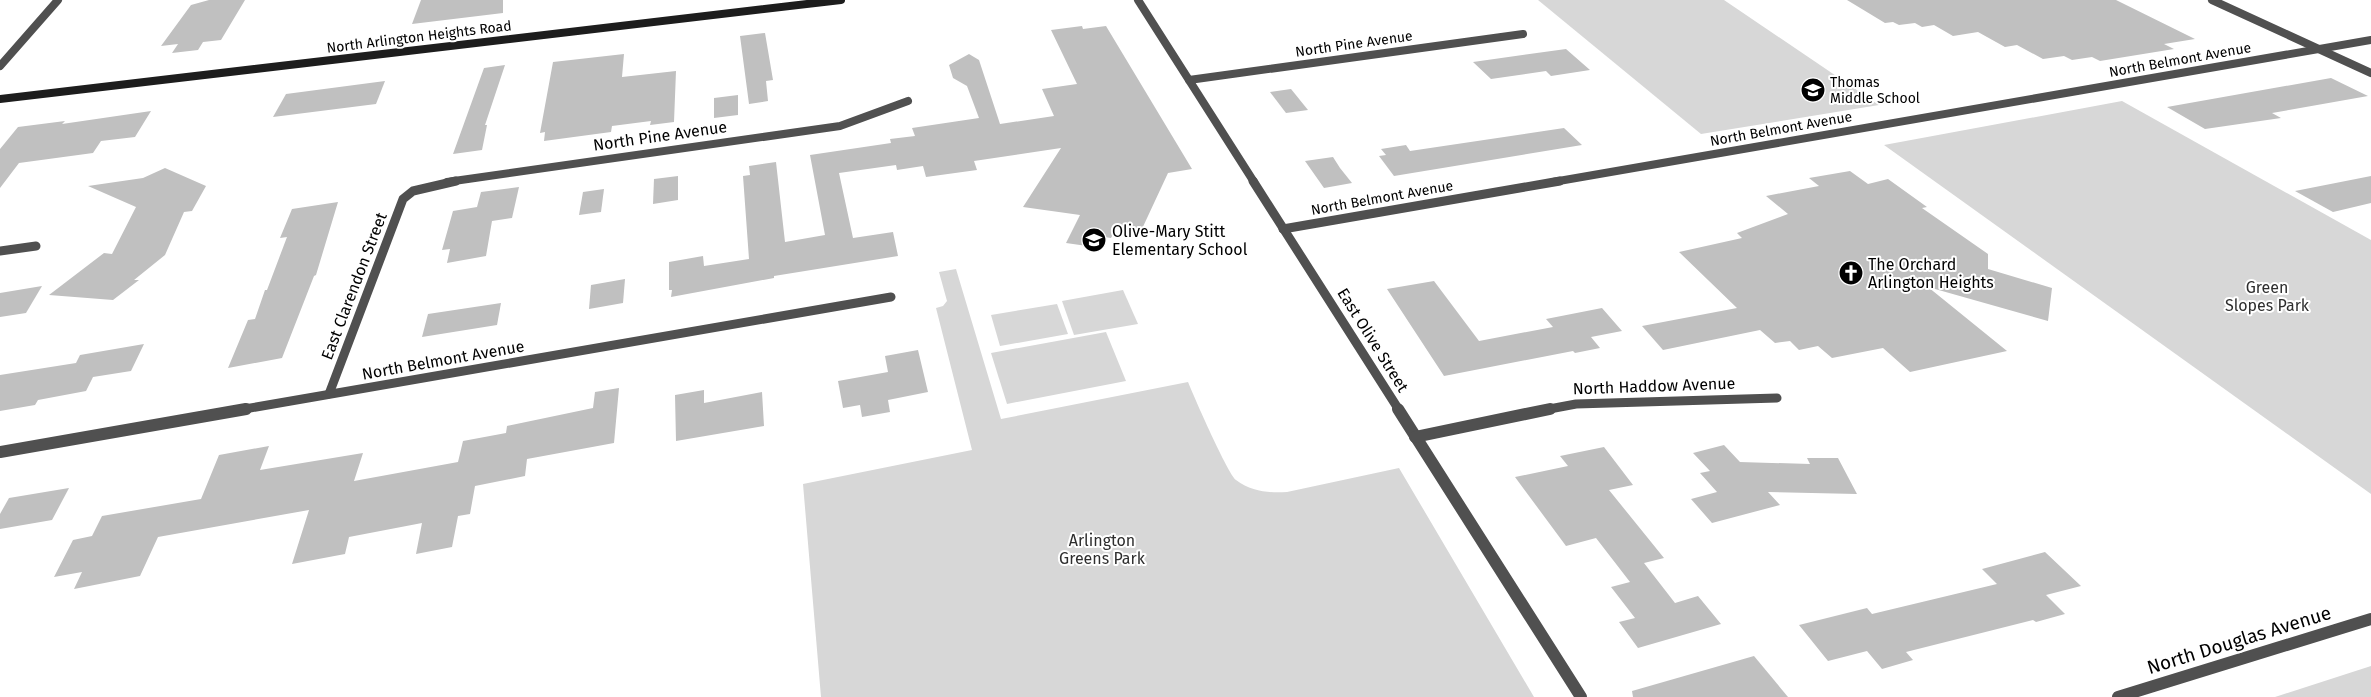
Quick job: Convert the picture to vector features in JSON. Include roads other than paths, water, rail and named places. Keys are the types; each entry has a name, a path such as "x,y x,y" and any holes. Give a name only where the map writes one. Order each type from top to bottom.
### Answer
{"main road":[{"name":"North Arlington Heights Road","path":"0,99 841,0"}],"street":[{"path":"0,66 58,0"},
{"name":"East Olive Street","path":"1138,0 1580,697"},
{"path":"2212,0 2371,73"},
{"name":"North Pine Avenue","path":"1189,80 1523,34"},
{"name":"North Belmont Avenue","path":"1284,229 2371,40"},
{"name":"North Pine Avenue","path":"413,191 441,183 840,126 908,101"},
{"name":"East Clarendon Street","path":"330,394 403,199 413,191"},
{"path":"0,251 36,246"},
{"name":"North Belmont Avenue","path":"0,452 891,297"},
{"name":"North Haddow Avenue","path":"1415,437 1576,404 1777,398"},
{"name":"North Douglas Avenue","path":"2118,697 2371,619"}],"place":[{"name":"Thomas Middle School","path":"1813,90"},
{"name":"Olive-Mary Stitt Elementary School","path":"1094,240"},
{"name":"The Orchard Arlington Heights","path":"1851,273"}],"park label":[{"name":"Green Slopes Park","path":"2267,296"},
{"name":"Arlington Greens Park","path":"1102,549"}]}
